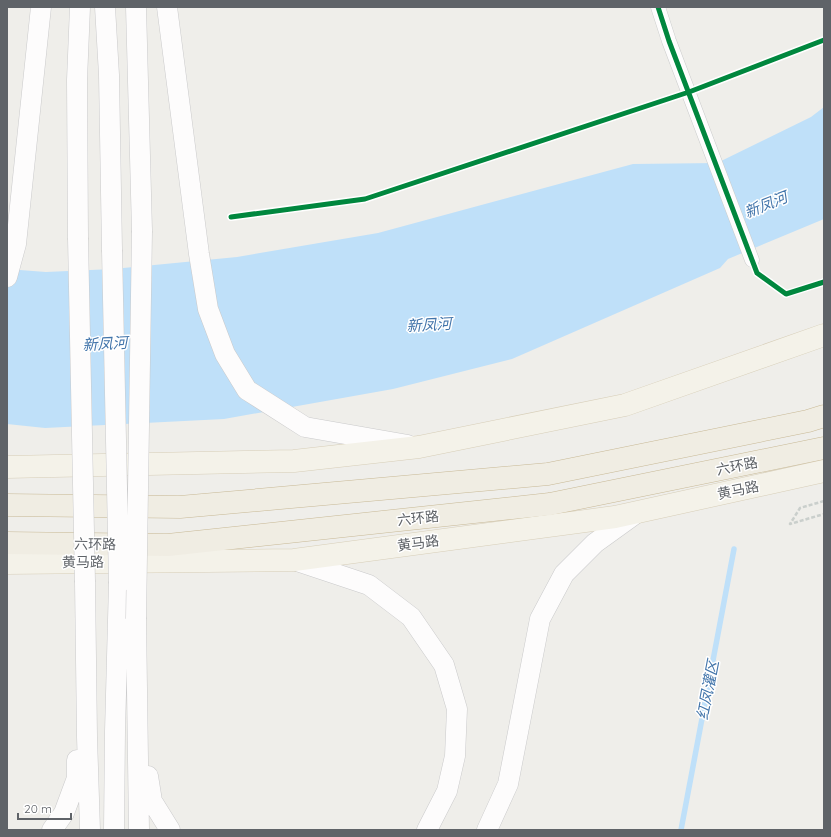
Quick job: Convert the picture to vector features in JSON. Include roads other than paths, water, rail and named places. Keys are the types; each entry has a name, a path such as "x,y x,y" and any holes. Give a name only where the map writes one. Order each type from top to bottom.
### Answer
{"highway":[{"path":"7,505 180,507 548,474 808,421 824,416"},
{"name":"六环路","path":"7,543 168,545 550,504 824,448"}],"main road":[{"path":"7,277 16,244 41,7"},
{"path":"80,7 77,80 78,238 90,830"},
{"path":"105,7 109,75 118,583 114,830"},
{"path":"136,7 142,231 136,618 139,830"},
{"path":"167,7 199,254 208,309 225,354 248,390 305,427 419,447"},
{"path":"7,467 294,461 419,447 625,405 824,335"},
{"name":"黄马路","path":"7,563 294,560 607,518 824,471"},
{"path":"487,830 508,784 540,619 564,574 595,543 638,512"},
{"path":"294,560 369,585 412,617 444,665 457,709 455,756 447,791 427,830"},
{"path":"52,830 64,813 77,778 76,674 86,633"},
{"path":"137,711 152,801 170,830"}],"street":[{"path":"658,7 669,41 752,260"}],"water":[{"name":"新凤河","path":"824,107 824,219 728,259 720,268 512,359 393,389 224,419 45,428 7,424 7,269 46,272 113,269 237,257 378,233 633,164 717,163 811,117"}],"waterway":[{"name":"红凤灌区","path":"681,830 734,549"}]}
